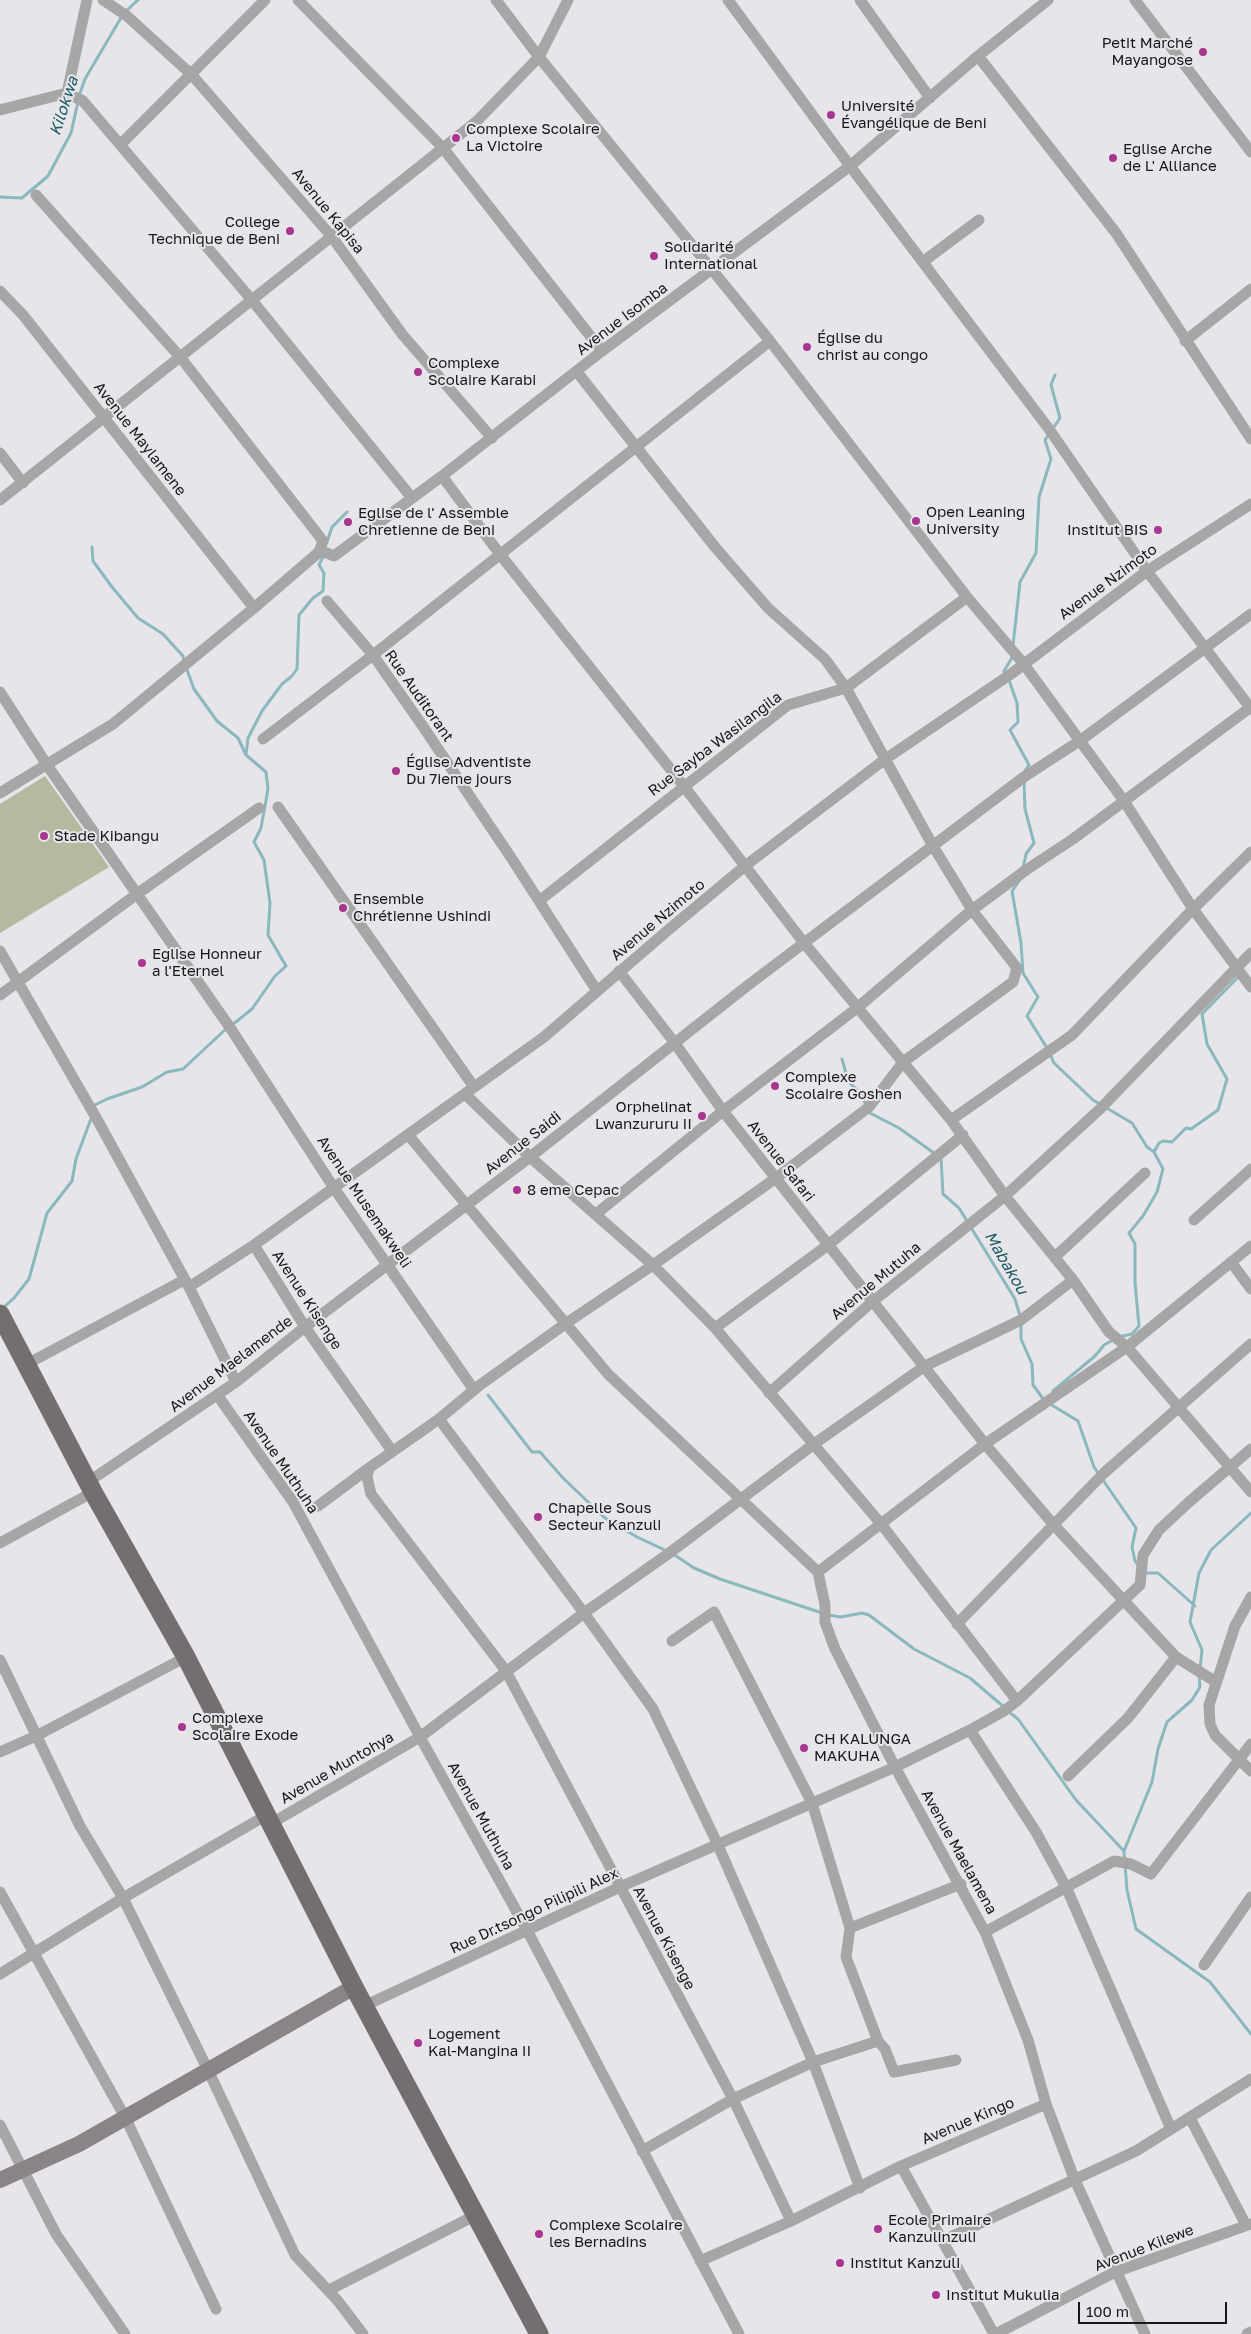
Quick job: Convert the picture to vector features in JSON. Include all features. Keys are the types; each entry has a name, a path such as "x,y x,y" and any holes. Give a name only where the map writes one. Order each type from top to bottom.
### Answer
{"main road":[{"path":"4,1321 91,1487 186,1658 267,1820 354,1987 539,2334"}],"street":[{"path":"67,93 87,0"},
{"name":"Avenue Kapisa","path":"103,0 123,14 192,75 332,237 402,334 492,438"},
{"path":"121,144 265,0"},
{"path":"298,0 442,148 602,351"},
{"path":"496,0 539,57 770,341 967,597 1023,663 1124,801 1193,909 1251,987"},
{"path":"0,500 103,417 181,358 251,299 478,121 539,57 568,0"},
{"path":"596,1214 857,1008 972,910 1023,872 1073,839 1251,708 1147,571 1051,432 924,261 850,166 728,0"},
{"path":"860,0 930,98"},
{"name":"Avenue Isomba","path":"323,552 334,556 492,438 602,351 712,271 850,166 978,56 1048,0"},
{"path":"1136,0 1251,152"},
{"path":"978,56 1116,233 1251,439"},
{"path":"0,110 67,93 84,101 251,299 412,498"},
{"path":"0,793 112,724 323,552 323,541 181,358 36,195"},
{"path":"924,261 979,220"},
{"path":"1185,341 1251,289"},
{"name":"Avenue Maylamene","path":"0,291 23,315 254,608"},
{"path":"263,739 373,655 770,341"},
{"path":"318,1506 439,1419 474,1390 565,1324 653,1265 776,1178 867,1108 903,1062 1012,982 1017,968 972,910 884,760 846,688 825,659 768,608 715,546 577,372"},
{"path":"0,453 23,483"},
{"path":"442,476 804,943 963,1135 1005,1196 1074,1280 1109,1332 1122,1344 1251,1492"},
{"name":"Avenue Nzimoto","path":"334,1188 409,1136 544,1037 619,971 745,866 884,760 1007,676 1147,571 1251,504"},
{"name":"Rue Sayba Wasilangila","path":"539,901 683,785 788,705 846,688 967,597"},
{"name":"Rue Auditorant","path":"327,601 373,655 539,901"},
{"name":"Avenue Saidi","path":"389,1265 804,943 1024,777 1081,740 1251,614"},
{"name":"Avenue Musemakweli","path":"0,692 47,765 229,1026 334,1188 474,1390"},
{"path":"278,807 470,1090 530,1157 653,1265 716,1328 882,1525 957,1624 1010,1706"},
{"path":"0,995 137,894 259,808"},
{"path":"951,1120 1072,1035 1193,909 1251,852"},
{"path":"539,901 597,991"},
{"path":"0,951 98,1121 186,1283 236,1382"},
{"name":"Avenue Mutuha","path":"770,1393 872,1302 1005,1196 1103,1106 1251,953"},
{"name":"Avenue Safari","path":"619,971 674,1042 723,1112 986,1444 1054,1524 1176,1657 1216,1682"},
{"path":"716,1328 828,1245 963,1135"},
{"path":"409,1136 608,1374 818,1572 986,1444 1048,1402 1251,1246"},
{"path":"1194,1220 1251,1168"},
{"path":"1055,1257 1145,1173"},
{"name":"Avenue Kisenge","path":"334,1188 254,1245 305,1327 392,1452"},
{"path":"28,1364 186,1283 254,1245"},
{"path":"1231,1262 1251,1289"},
{"name":"Avenue Maelamende","path":"0,1543 91,1487 218,1396 305,1327 389,1265"},
{"name":"Avenue Muntohya","path":"0,1974 34,1955 123,1898 420,1738 506,1670 670,1552 814,1444 925,1366 1021,1320 1074,1280"},
{"path":"957,1624 1104,1473 1251,1344"},
{"name":"Avenue Muthuha","path":"218,1396 293,1502 420,1738 528,1932 738,2334"},
{"path":"439,1419 584,1613 653,1710 717,1843 813,2062 860,2188"},
{"name":"Rue Dr.tsongo Pilipili Alex","path":"364,2006 528,1932 620,1887 717,1843 895,1767 970,1730 1010,1706 1140,1585 1143,1555 1160,1530 1251,1450"},
{"name":"Avenue Kisenge","path":"369,1468 367,1477 371,1494 506,1670 733,2099 791,2221"},
{"name":"Avenue Maelamena","path":"818,1572 825,1605 825,1622 835,1649 895,1767 986,1932 1028,2040 1046,2104"},
{"path":"1251,1597 1235,1626 1209,1705 1210,1724 1215,1735 1251,1771"},
{"path":"672,1641 714,1612 812,1803 850,1928 846,1957 878,2041 885,2049 894,2072 956,2060"},
{"path":"1068,1776 1128,1718 1176,1657"},
{"path":"0,1752 36,1736 186,1658"},
{"path":"0,1660 80,1826 123,1898 208,2070 295,2255 329,2290 363,2334"},
{"path":"970,1730 1036,1832 1067,1889 1171,2129"},
{"path":"986,1932 1067,1889 1114,1861 1131,1864 1152,1874 1251,1744"},
{"path":"850,1928 960,1884"},
{"path":"0,1892 126,2119 216,2309"},
{"path":"1204,1965 1251,1897"},
{"path":"0,2180 24,2171 126,2119 354,1987"},
{"path":"642,2151 733,2099 813,2062 878,2041"},
{"path":"944,2240 1074,2178 1136,2151 1251,2079"},
{"path":"1046,2104 1074,2178 1146,2334"},
{"name":"Avenue Kingo","path":"700,2261 791,2221 901,2166 1046,2104"},
{"path":"1190,2118 1249,2224"},
{"path":"0,2125 56,2234 125,2334"},
{"path":"901,2166 995,2334"},
{"path":"329,2290 476,2215"},
{"name":"Avenue Kilewe","path":"995,2334 1116,2272 1249,2224"},
{"path":"1247,2334 1251,2332"}],"green space":[{"name":"Stade Kibangu","path":"45,776 109,867 0,933 0,804"}],"waterway":[{"name":"Kilokwa","path":"126,11 138,0"},
{"name":"Kilokwa","path":"79,96 85,79 122,16"},
{"name":"Kilokwa","path":"0,197 22,198 48,176 71,133 78,102"},
{"path":"1013,645 1020,582 1036,553 1039,497 1051,459 1045,440 1060,418 1051,385 1055,375"},
{"path":"327,542 332,527 347,512"},
{"path":"92,547 93,561 112,587 138,618 163,634 183,656 184,661"},
{"path":"246,755 248,738 262,711 282,684 297,669 299,615 313,598 323,591 324,573 319,565 324,555"},
{"path":"1006,674 1004,671 1013,656"},
{"path":"186,667 194,689 217,721 238,738 246,755 266,772 268,789 261,828 254,842 264,860 270,903 268,935 286,966 275,976 252,1009 232,1025"},
{"path":"1009,680 1017,703 1018,722 1010,730 1029,765 1024,772"},
{"path":"1023,868 1026,854 1034,843 1025,809 1024,781"},
{"path":"1022,877 1012,891 1021,943 1023,973 1038,997 1027,1016 1047,1048"},
{"path":"1154,1152 1159,1143 1163,1141 1172,1142 1186,1128 1191,1129 1218,1110 1227,1079 1207,1044 1202,1014 1240,975"},
{"path":"94,1108 95,1105 107,1099 142,1087 167,1072 183,1069 227,1028"},
{"path":"1050,1054 1054,1063 1093,1100 1132,1123 1147,1147 1154,1152 1163,1169 1157,1192 1143,1216 1129,1233 1135,1244 1135,1283 1139,1326 1132,1334 1118,1337"},
{"name":"Mabakou","path":"842,1059 848,1081 862,1095 866,1106"},
{"name":"Mabakou","path":"868,1112 899,1128 941,1158 943,1194 959,1208 1015,1299 1020,1316"},
{"path":"3,1308 14,1298 29,1279 47,1213 72,1181 76,1159 92,1116"},
{"name":"Mabakou","path":"1021,1323 1021,1339 1032,1364 1033,1385 1044,1400"},
{"path":"1053,1391 1095,1356 1104,1345 1113,1340"},
{"path":"488,1395 532,1452 540,1452 564,1479 605,1518 637,1537 667,1551"},
{"name":"Mabakou","path":"1050,1404 1078,1421 1094,1467 1136,1528 1132,1547 1135,1561 1139,1566"},
{"path":"1200,1669 1202,1650 1190,1622 1199,1573 1211,1550 1251,1513"},
{"path":"673,1554 694,1568 720,1579 822,1613"},
{"path":"1144,1573 1158,1573 1195,1606"},
{"path":"828,1615 841,1617 862,1613 869,1615 914,1649 970,1678 1004,1707"},
{"path":"1199,1675 1200,1687 1192,1700 1167,1722 1158,1749 1152,1782 1124,1851 1127,1890 1136,1929 1210,1982 1251,2034"},
{"path":"1009,1712 1018,1719 1076,1800 1124,1851"}],"place":[{"name":"Petit Marché Mayangose","path":"1203,52"},
{"name":"Université Évangélique de Beni","path":"831,115"},
{"name":"Complexe Scolaire La Victoire","path":"456,138"},
{"name":"Eglise Arche de L' Alliance","path":"1113,158"},
{"name":"College Technique de Beni","path":"290,231"},
{"name":"Solidarité International","path":"654,256"},
{"name":"Église du christ au congo","path":"807,347"},
{"name":"Complexe Scolaire Karabi","path":"418,372"},
{"name":"Open Leaning University","path":"916,521"},
{"name":"Eglise de l' Assemble Chretienne de Beni","path":"348,522"},
{"name":"Institut BIS","path":"1158,530"},
{"name":"Église Adventiste Du 7ieme jours","path":"396,771"},
{"name":"Stade Kibangu","path":"44,836"},
{"name":"Ensemble Chrétienne Ushindi","path":"343,908"},
{"name":"Eglise Honneur a l'Eternel","path":"142,963"},
{"name":"Complexe Scolaire Goshen","path":"775,1086"},
{"name":"Orphelinat Lwanzururu II","path":"702,1116"},
{"name":"8 eme Cepac","path":"517,1190"},
{"name":"Chapelle Sous Secteur Kanzuli","path":"538,1517"},
{"name":"Complexe Scolaire Exode","path":"182,1727"},
{"name":"CH KALUNGA MAKUHA","path":"804,1748"},
{"name":"Logement Kal-Mangina II","path":"418,2043"},
{"name":"Ecole Primaire Kanzulinzuli","path":"878,2229"},
{"name":"Complexe Scolaire les Bernadins","path":"539,2234"},
{"name":"Institut Kanzuli","path":"840,2263"},
{"name":"Institut Mukulia","path":"936,2295"}]}
